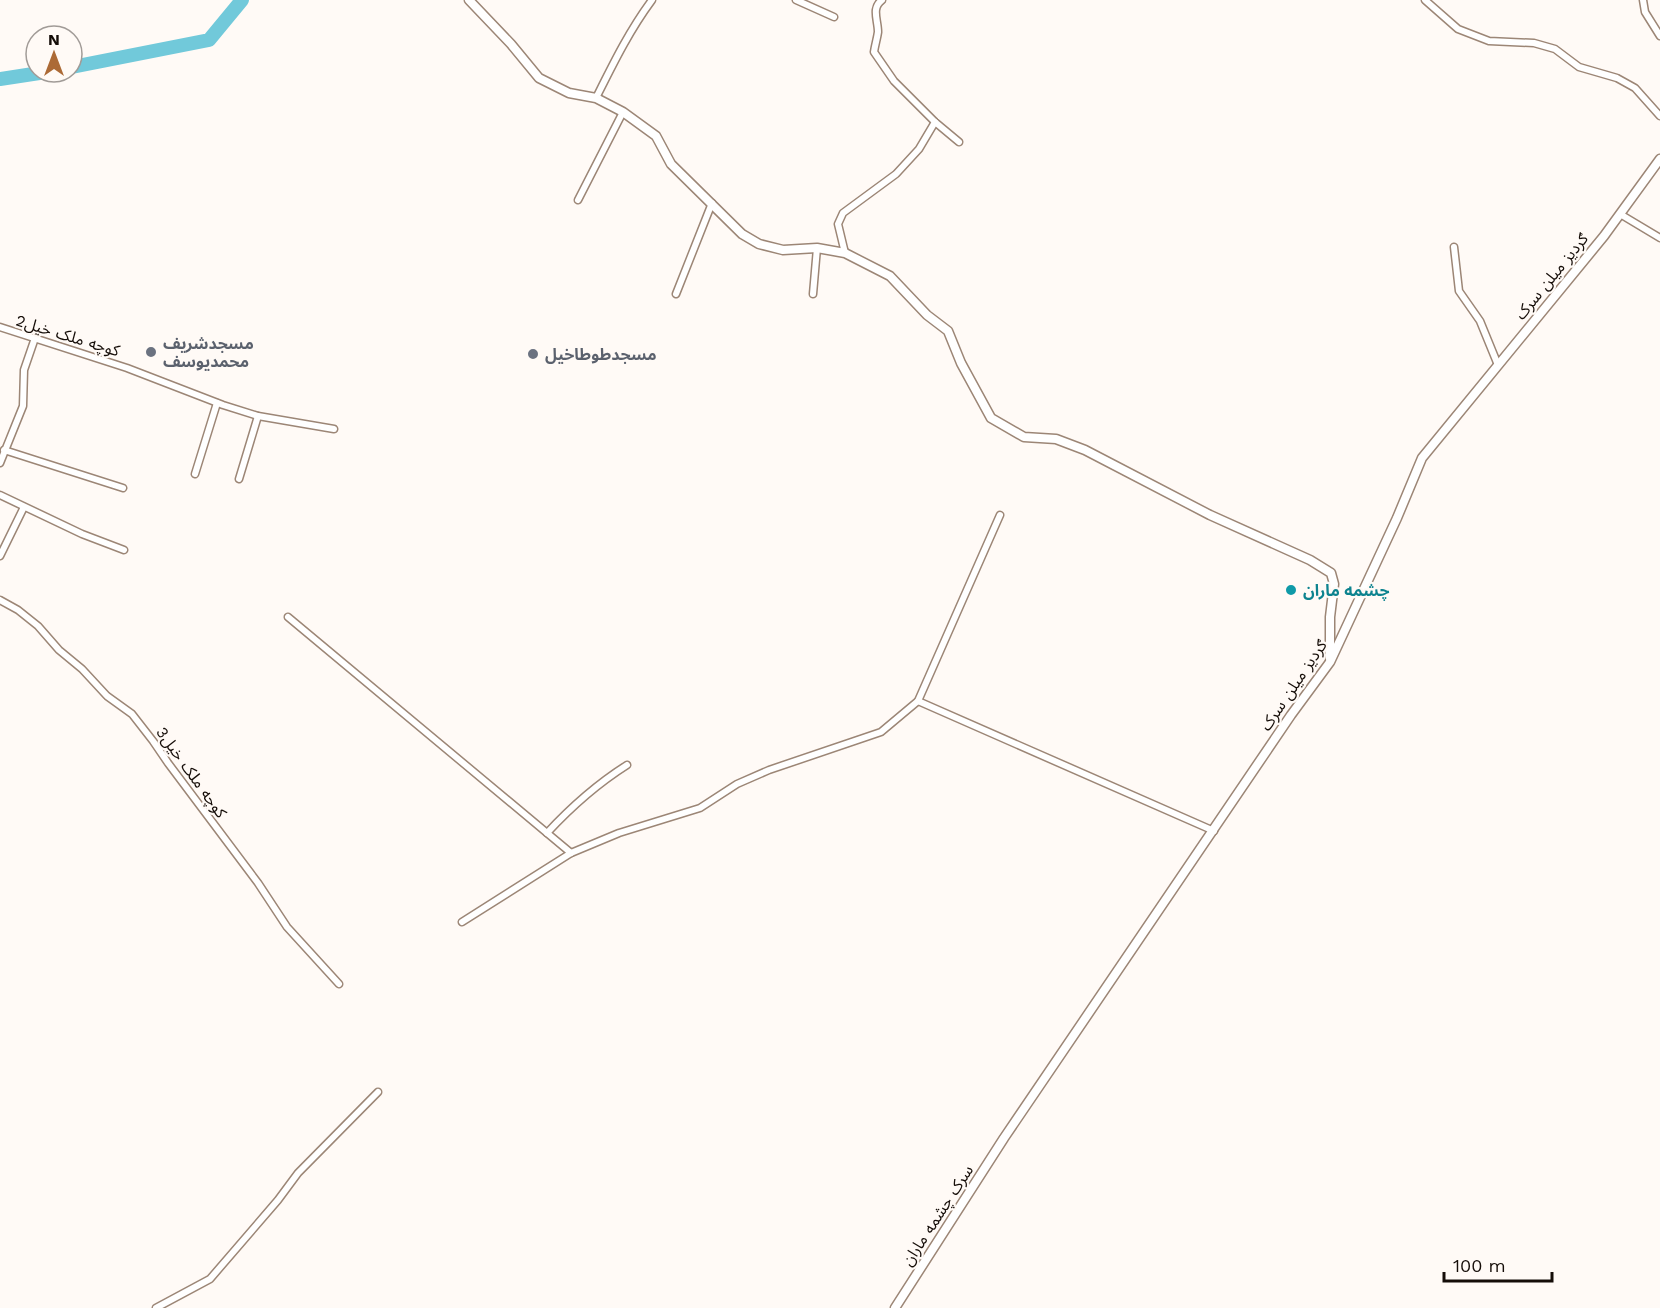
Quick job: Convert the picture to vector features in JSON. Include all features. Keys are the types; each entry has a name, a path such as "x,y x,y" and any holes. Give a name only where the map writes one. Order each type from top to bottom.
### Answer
{"street":[{"path":"469,0 511,44 539,78 569,93 596,98 622,112 656,136 671,164 742,234 759,244 783,250 817,248 845,253 890,276 927,315 948,331 961,363 991,418 1024,436 1056,439 1085,450 1210,515 1310,560 1331,573 1334,584 1330,617 1330,662"},
{"path":"596,98 630,32 652,0"},
{"path":"796,0 834,17"},
{"path":"882,0 876,5 875,11 878,31 874,52 894,81 935,122 959,141"},
{"path":"1425,0 1458,29 1500,43 1534,43 1555,49 1579,67 1617,78 1635,88 1660,116"},
{"path":"1643,0 1645,12 1660,36"},
{"path":"578,200 622,112"},
{"path":"845,253 838,224 843,213 896,174 919,149 935,122"},
{"name":"ګردیز میلن سرک","path":"1004,1138 1291,715 1330,662 1397,518 1422,458 1620,214 1660,159"},
{"path":"676,294 712,203"},
{"path":"1620,214 1660,238"},
{"path":"1454,247 1460,291 1479,321 1498,365"},
{"path":"813,294 817,248"},
{"name":"کوچه ملک خیل2","path":"0,327 127,368 217,403 258,416 334,429"},
{"path":"0,463 23,406 24,370 34,338"},
{"path":"195,474 217,403"},
{"path":"239,479 258,416"},
{"path":"4,450 123,488"},
{"path":"0,495 82,534 124,550"},
{"path":"0,556 24,507"},
{"path":"462,922 572,853 619,833 700,808 737,783 769,770 881,732 918,701 1000,515"},
{"name":"کوچه ملک خیل3","path":"0,600 18,610 38,626 107,696 132,714 258,884 287,927 339,984"},
{"path":"288,617 572,853"},
{"path":"918,701 1214,831"},
{"path":"547,833 575,803 627,765"},
{"path":"156,1308 210,1279 278,1200 298,1173 378,1092"},
{"name":"سرک چشمه ماران","path":"895,1308 1004,1138"}],"waterway":[{"path":"84,65 209,40 242,0"},
{"path":"0,79 24,75"}],"place":[{"name":"مسجدشریف محمدیوسف","path":"151,352"},
{"name":"مسجدطوطاخیل","path":"533,354"},
{"name":"چشمه ماران","path":"1291,590"}]}
